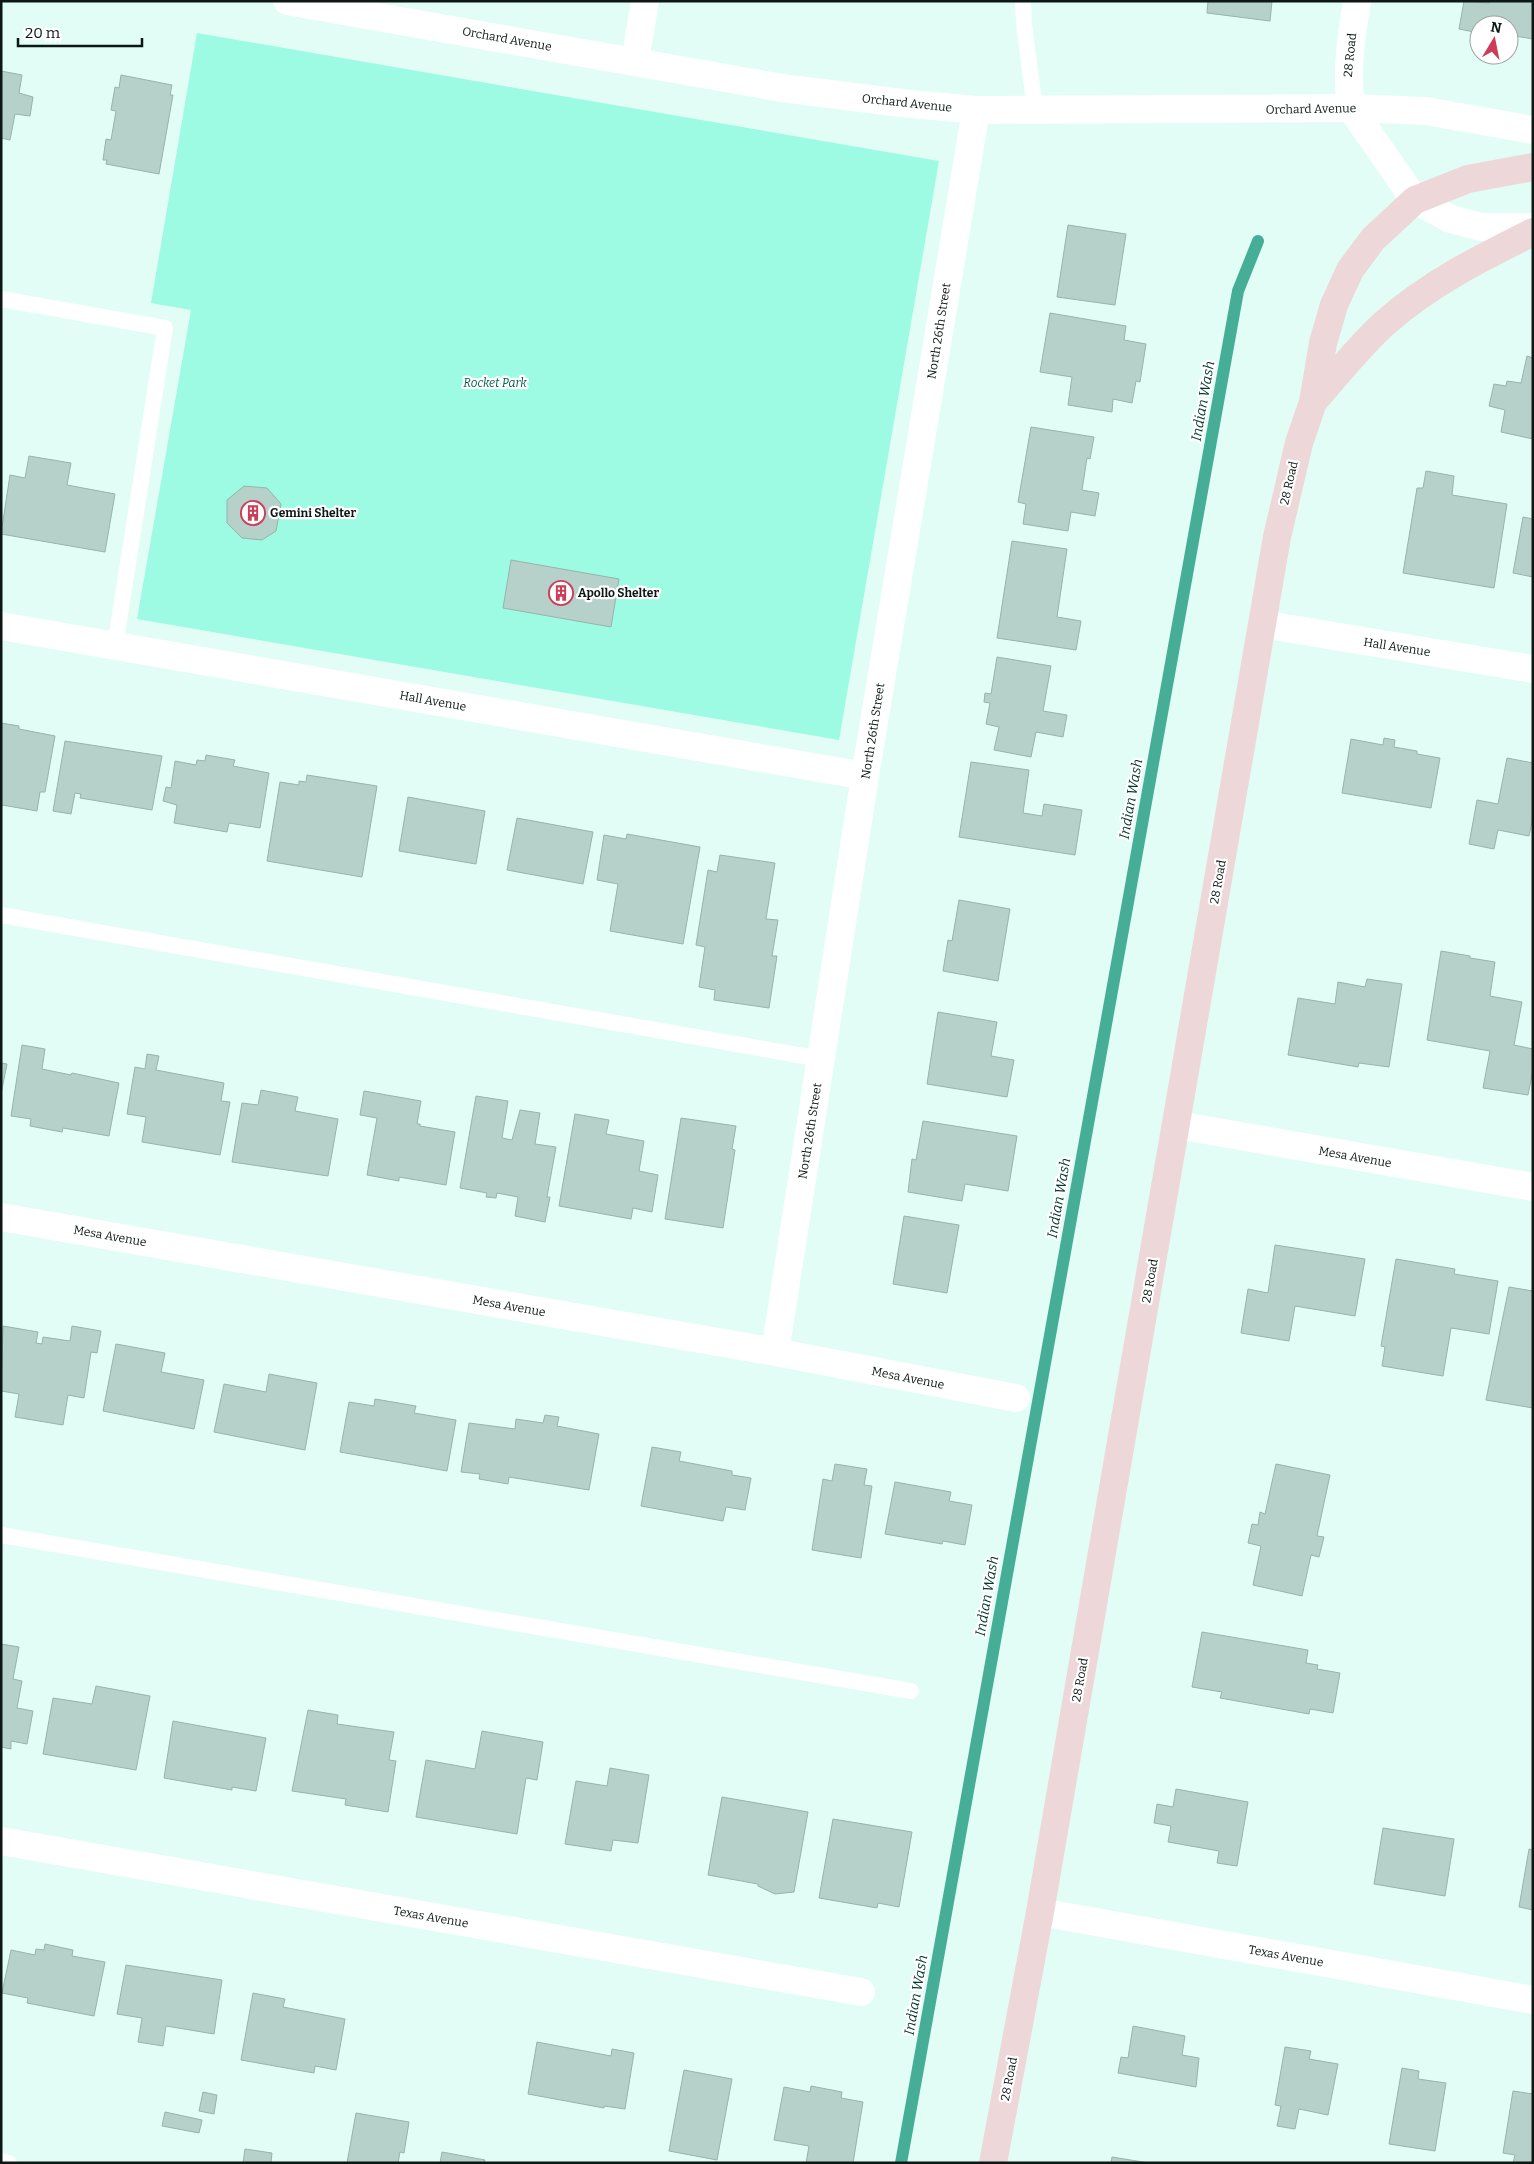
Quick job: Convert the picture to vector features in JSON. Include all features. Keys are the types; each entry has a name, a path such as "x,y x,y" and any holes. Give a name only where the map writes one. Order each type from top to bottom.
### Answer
{"main road":[{"name":"28 Road","path":"994,2163 1040,1912 1277,537 1299,443 1313,402 1323,343 1334,305 1350,270 1373,239 1415,200 1468,179 1533,167"},
{"name":"28 Road","path":"1313,402 1355,353 1386,322 1424,292 1469,264 1533,232"}],"street":[{"name":"Orchard Avenue","path":"287,1 782,88 891,102 976,110 1350,108 1426,112 1533,130"},
{"path":"635,61 645,1"},
{"name":"28 Road","path":"1350,108 1347,82 1357,1"},
{"path":"1350,108 1415,200 1451,219 1481,228 1533,227"},
{"name":"North 26th Street","path":"775,1352 865,776 976,110"},
{"name":"Hall Avenue","path":"1262,624 1533,669"},
{"name":"Hall Avenue","path":"1,626 865,776"},
{"name":"Mesa Avenue","path":"1176,1126 1533,1188"},
{"name":"Mesa Avenue","path":"1,1217 775,1352 1016,1398"},
{"name":"Texas Avenue","path":"1,1841 861,1992"},
{"name":"Texas Avenue","path":"1040,1912 1533,2000"}],"lane":[{"path":"1023,1 1024,24 1035,110"},
{"path":"1,299 165,328 115,646"},
{"path":"1,915 821,1059"},
{"path":"1,1534 911,1691"},
{"path":"1,2162 8,2163"}],"green space":[{"name":"Rocket Park","path":"197,33 939,161 839,740 137,619 191,310 151,303"}],"building":[{"path":"1208,1 1272,1 1270,21 1207,13"},
{"path":"1464,1 1489,3 1489,1 1533,1 1533,39 1519,37 1519,15 1469,15 1469,31 1459,29"},
{"path":"1,71 22,75 19,93 33,97 30,116 15,114 10,140 1,138"},
{"path":"121,75 172,85 170,95 173,95 159,174 106,164 107,160 103,160 106,139 111,140 116,111 111,110 115,87 119,88"},
{"path":"1068,225 1126,234 1115,305 1057,297"},
{"path":"1050,313 1126,326 1124,340 1146,344 1140,382 1136,381 1132,403 1113,399 1112,412 1068,405 1072,377 1040,372"},
{"path":"1527,356 1533,358 1533,439 1501,432 1505,410 1489,406 1494,384 1506,386 1507,381 1521,383"},
{"path":"1031,427 1094,437 1090,459 1087,458 1082,490 1099,493 1095,516 1071,512 1068,531 1023,524 1026,504 1018,502"},
{"path":"29,456 71,463 67,485 115,494 105,552 1,534 10,475 25,478"},
{"path":"1426,471 1454,476 1452,495 1507,504 1494,588 1403,573 1417,488 1423,488"},
{"name":"Gemini Shelter","path":"244,486 267,488 281,504 276,531 262,540 242,538 227,523 227,500"},
{"path":"1523,517 1533,519 1533,577 1513,573"},
{"path":"1012,541 1067,549 1057,617 1081,621 1076,650 997,638"},
{"name":"Apollo Shelter","path":"511,560 619,579 611,627 503,608"},
{"path":"997,657 1051,666 1043,711 1067,715 1063,737 1036,732 1031,757 994,750 999,727 986,724 990,703 984,702 985,693 991,694"},
{"path":"1,723 19,726 19,729 55,736 45,792 40,792 37,811 2,805 1,810"},
{"path":"1384,738 1395,740 1394,747 1440,758 1431,808 1342,793 1351,739 1383,745"},
{"path":"65,741 162,756 152,810 80,798 81,794 75,793 71,814 53,811"},
{"path":"206,755 235,760 233,766 269,773 260,828 229,823 227,832 174,823 177,805 163,801 166,787 171,788 175,761 196,765 197,760 205,761"},
{"path":"1507,758 1533,763 1533,817 1529,836 1498,830 1494,849 1469,844 1477,800 1498,804"},
{"path":"971,762 1029,770 1023,813 1042,816 1044,804 1082,810 1075,855 959,837"},
{"path":"307,775 377,786 362,877 267,861 280,782 299,785 299,781 306,782"},
{"path":"408,797 485,811 476,864 399,851"},
{"path":"517,818 593,832 583,884 507,870"},
{"path":"627,834 700,847 683,944 610,931 618,884 597,880 604,835 626,839"},
{"path":"720,855 775,863 766,919 778,920 772,956 777,956 769,1008 714,1000 715,990 699,987 705,947 696,945 708,870 717,872"},
{"path":"959,900 1010,909 998,981 943,971 948,940 952,941"},
{"path":"1441,951 1495,962 1490,996 1522,1002 1514,1045 1533,1049 1533,1070 1528,1095 1483,1088 1490,1051 1427,1040"},
{"path":"1367,979 1402,984 1389,1067 1359,1063 1358,1067 1288,1055 1298,998 1335,1004 1338,982 1365,987"},
{"path":"938,1012 997,1022 991,1056 1014,1060 1007,1097 927,1084"},
{"path":"22,1045 45,1049 42,1069 119,1083 109,1136 63,1128 62,1132 30,1126 31,1119 11,1116"},
{"path":"147,1054 159,1056 156,1070 224,1083 221,1101 230,1102 220,1155 142,1142 146,1117 127,1114 135,1067 145,1069"},
{"path":"1,1063 7,1064 1,1094"},
{"path":"261,1090 298,1097 295,1111 338,1119 328,1176 232,1162 242,1103 258,1105"},
{"path":"364,1091 421,1101 417,1124 455,1132 446,1185 399,1177 399,1181 367,1175 377,1118 360,1115"},
{"path":"476,1096 508,1101 502,1138 512,1140 520,1110 540,1113 535,1144 556,1147 547,1197 550,1197 545,1222 515,1216 518,1197 497,1193 496,1198 486,1197 487,1193 460,1188"},
{"path":"575,1114 609,1120 606,1134 644,1141 639,1171 658,1175 652,1212 633,1208 631,1219 559,1206"},
{"path":"681,1118 736,1126 732,1149 735,1150 723,1228 665,1219"},
{"path":"923,1121 1017,1136 1008,1191 965,1184 962,1201 908,1192 912,1159 916,1160"},
{"path":"904,1216 959,1225 947,1293 893,1284"},
{"path":"1275,1245 1365,1259 1355,1316 1295,1306 1289,1341 1241,1333 1248,1289 1268,1293"},
{"path":"1396,1259 1455,1269 1454,1274 1498,1281 1489,1334 1451,1328 1443,1376 1382,1366 1385,1347 1381,1346"},
{"path":"1509,1287 1533,1291 1533,1408 1486,1400"},
{"path":"3,1326 38,1332 36,1343 42,1344 43,1337 70,1341 72,1326 101,1331 97,1353 91,1352 84,1398 68,1395 63,1425 15,1417 19,1394 1,1391"},
{"path":"116,1344 165,1353 161,1372 204,1380 194,1429 103,1411"},
{"path":"269,1374 317,1383 305,1450 214,1432 224,1384 266,1392"},
{"path":"375,1399 416,1406 414,1413 456,1420 447,1471 340,1452 349,1402 374,1406"},
{"path":"545,1415 559,1417 557,1426 599,1434 589,1490 509,1477 508,1484 479,1479 480,1474 461,1472 469,1423 515,1429 516,1419 543,1423"},
{"path":"652,1447 681,1452 679,1461 732,1471 732,1475 751,1478 745,1510 726,1507 723,1521 641,1506"},
{"path":"835,1464 867,1469 864,1485 872,1486 861,1558 812,1550 823,1479 832,1481"},
{"path":"1276,1464 1330,1475 1317,1536 1324,1537 1319,1557 1311,1555 1302,1596 1253,1585 1261,1546 1248,1543 1252,1524 1258,1525 1260,1512 1265,1514"},
{"path":"895,1482 951,1492 949,1501 972,1505 965,1545 943,1541 942,1544 885,1534"},
{"path":"1202,1632 1308,1650 1306,1663 1318,1665 1317,1669 1340,1673 1333,1713 1310,1709 1309,1714 1220,1698 1222,1692 1192,1687"},
{"path":"1,1644 19,1647 13,1679 22,1681 17,1708 33,1711 27,1744 11,1741 11,1749 1,1747"},
{"path":"96,1686 150,1696 136,1770 43,1754 53,1698 92,1704"},
{"path":"308,1710 338,1715 337,1724 394,1732 389,1760 396,1761 388,1812 345,1805 346,1799 292,1791"},
{"path":"173,1721 266,1738 256,1791 232,1787 232,1790 164,1778"},
{"path":"482,1731 543,1742 537,1780 526,1778 517,1834 416,1817 426,1760 475,1769"},
{"path":"610,1768 649,1775 638,1843 613,1840 611,1851 565,1844 576,1781 607,1786"},
{"path":"1176,1789 1248,1802 1237,1866 1217,1863 1219,1851 1168,1842 1171,1826 1154,1823 1157,1804 1173,1807"},
{"path":"722,1797 808,1812 794,1892 775,1894 758,1886 758,1884 708,1875"},
{"path":"833,1819 912,1832 899,1907 878,1903 877,1908 819,1898"},
{"path":"1383,1828 1454,1839 1445,1896 1374,1884"},
{"path":"1529,1849 1533,1850 1533,1910 1519,1907"},
{"path":"45,1944 73,1950 72,1956 105,1962 94,2016 27,2003 28,1998 2,1993 11,1950 35,1955 36,1949 44,1950"},
{"path":"126,1965 222,1980 214,2034 166,2026 163,2046 138,2042 142,2018 117,2014"},
{"path":"253,1993 285,1999 283,2007 345,2019 336,2070 315,2066 314,2073 241,2060"},
{"path":"1133,2026 1185,2036 1182,2055 1199,2058 1196,2087 1118,2073 1121,2057 1128,2058"},
{"path":"537,2042 611,2056 612,2049 634,2053 625,2109 604,2106 604,2108 528,2094"},
{"path":"1285,2047 1311,2051 1309,2059 1338,2064 1328,2115 1299,2109 1295,2129 1277,2126 1281,2106 1275,2105"},
{"path":"1402,2068 1419,2071 1418,2079 1446,2083 1435,2151 1389,2144"},
{"path":"684,2070 732,2079 717,2160 669,2151"},
{"path":"811,2086 842,2092 841,2098 863,2102 853,2163 806,2163 809,2146 774,2140 784,2087 810,2092"},
{"path":"1513,2091 1533,2094 1533,2163 1513,2163 1515,2155 1503,2153"},
{"path":"203,2092 217,2095 214,2114 199,2111"},
{"path":"165,2112 202,2120 199,2133 162,2126"},
{"path":"356,2113 409,2122 404,2153 400,2152 398,2163 347,2163"},
{"path":"245,2149 272,2153 271,2163 243,2163"},
{"path":"442,2152 485,2160 484,2163 440,2163"},
{"path":"1112,2157 1149,2163 1111,2163"}],"waterway":[{"name":"Indian Wash","path":"901,2163 1238,291 1258,241"}],"place":[{"name":"Gemini Shelter","path":"253,513"},
{"name":"Apollo Shelter","path":"561,593"}]}
